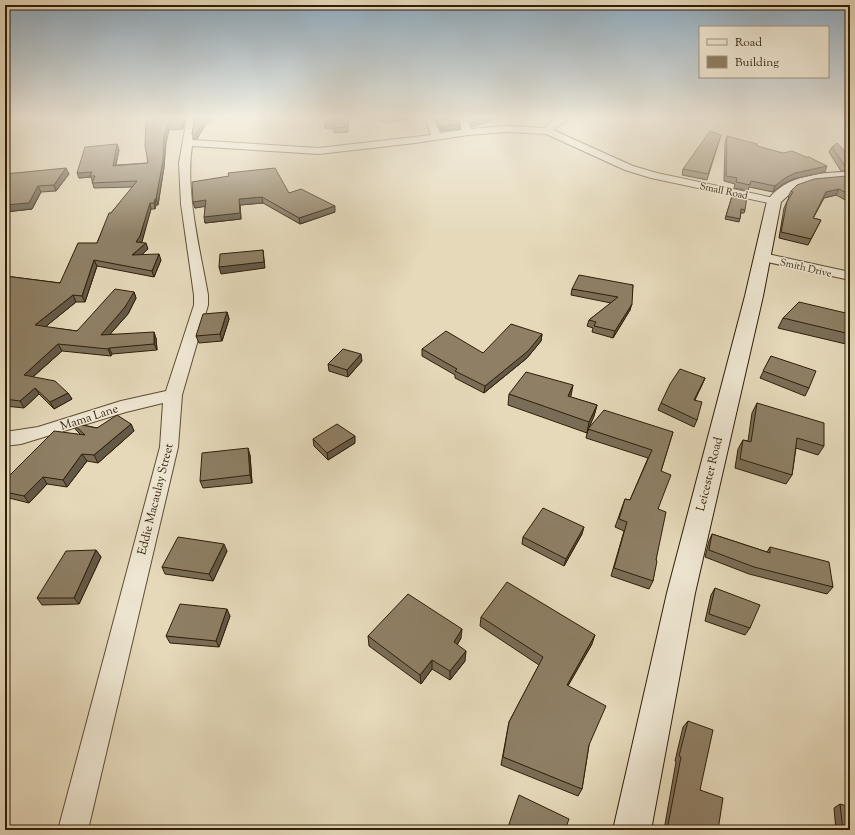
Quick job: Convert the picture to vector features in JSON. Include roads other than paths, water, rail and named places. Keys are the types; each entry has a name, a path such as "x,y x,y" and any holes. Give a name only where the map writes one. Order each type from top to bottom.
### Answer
{"street":[{"name":"Eddie Macaulay Street","path":"73,830 169,447 173,395 201,305 201,295 187,204 184,163 185,157"},
{"name":"Small Road","path":"605,157 629,168 655,176 774,201"},
{"path":"774,201 784,190 809,180 825,176 850,176"},
{"name":"Leicester Road","path":"632,830 682,586 763,257 774,201"},
{"name":"Smith Drive","path":"763,257 850,276"},
{"name":"Mama Lane","path":"5,439 35,434 134,403 173,395"}]}
